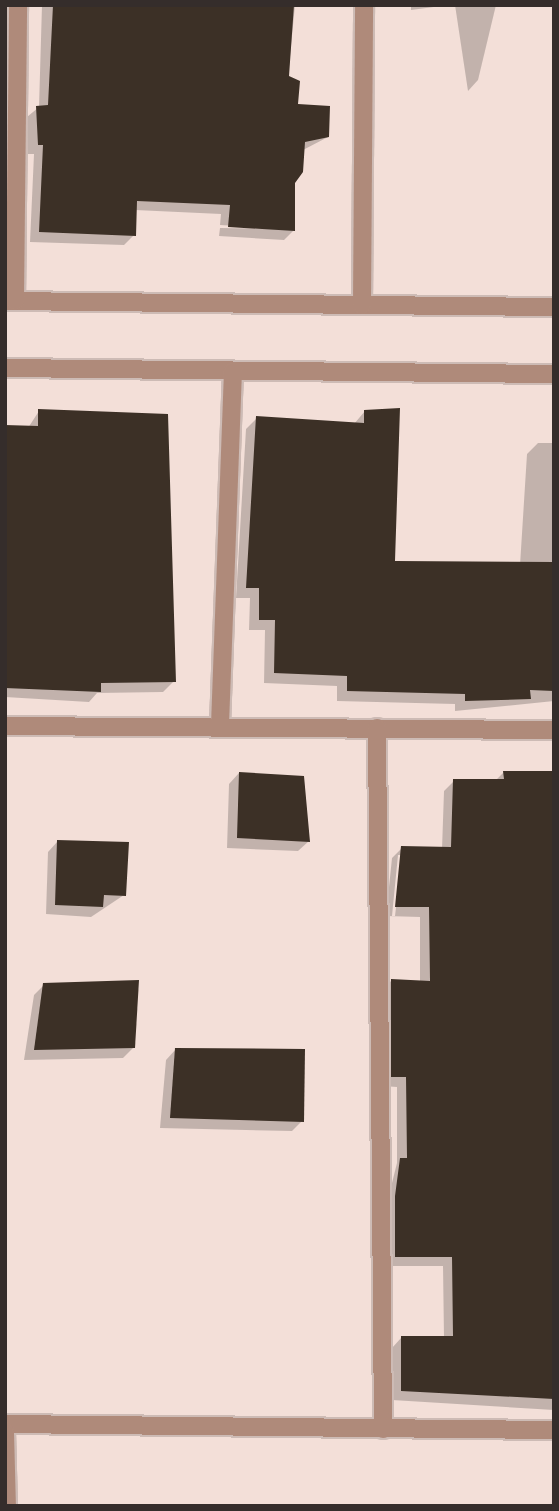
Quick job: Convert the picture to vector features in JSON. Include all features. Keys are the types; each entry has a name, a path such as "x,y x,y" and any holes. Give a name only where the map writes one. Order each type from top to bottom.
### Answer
{"street":[{"path":"18,5 10,301 554,307"},
{"path":"362,305 364,5"},
{"path":"5,368 554,374"},
{"path":"220,725 233,371"},
{"path":"5,726 220,725 554,730"},
{"path":"377,728 383,1429"},
{"path":"5,1424 554,1430"},
{"path":"5,1432 7,1506"}],"building":[{"path":"53,5 294,5 289,76 300,81 298,104 330,106 329,137 305,142 303,172 295,183 295,231 228,227 230,205 137,201 136,236 39,232 43,145 38,145 36,106 48,105"},
{"path":"400,408 395,561 554,562 554,691 530,690 531,699 465,701 465,694 347,691 347,676 274,673 275,620 259,620 259,588 246,588 256,416 364,423 364,410"},
{"path":"38,409 168,414 176,682 101,683 101,692 5,688 5,425 38,426"},
{"path":"503,771 554,771 554,1399 401,1391 401,1336 453,1336 452,1257 395,1257 395,1196 400,1158 407,1158 406,1077 391,1077 391,979 430,981 429,907 395,907 401,846 451,847 453,779 504,779"},
{"path":"239,772 304,776 310,842 237,838"},
{"path":"57,840 129,842 126,896 104,895 103,907 55,905"},
{"path":"139,980 135,1048 34,1050 43,983"},
{"path":"175,1048 305,1049 304,1122 170,1118"}]}
